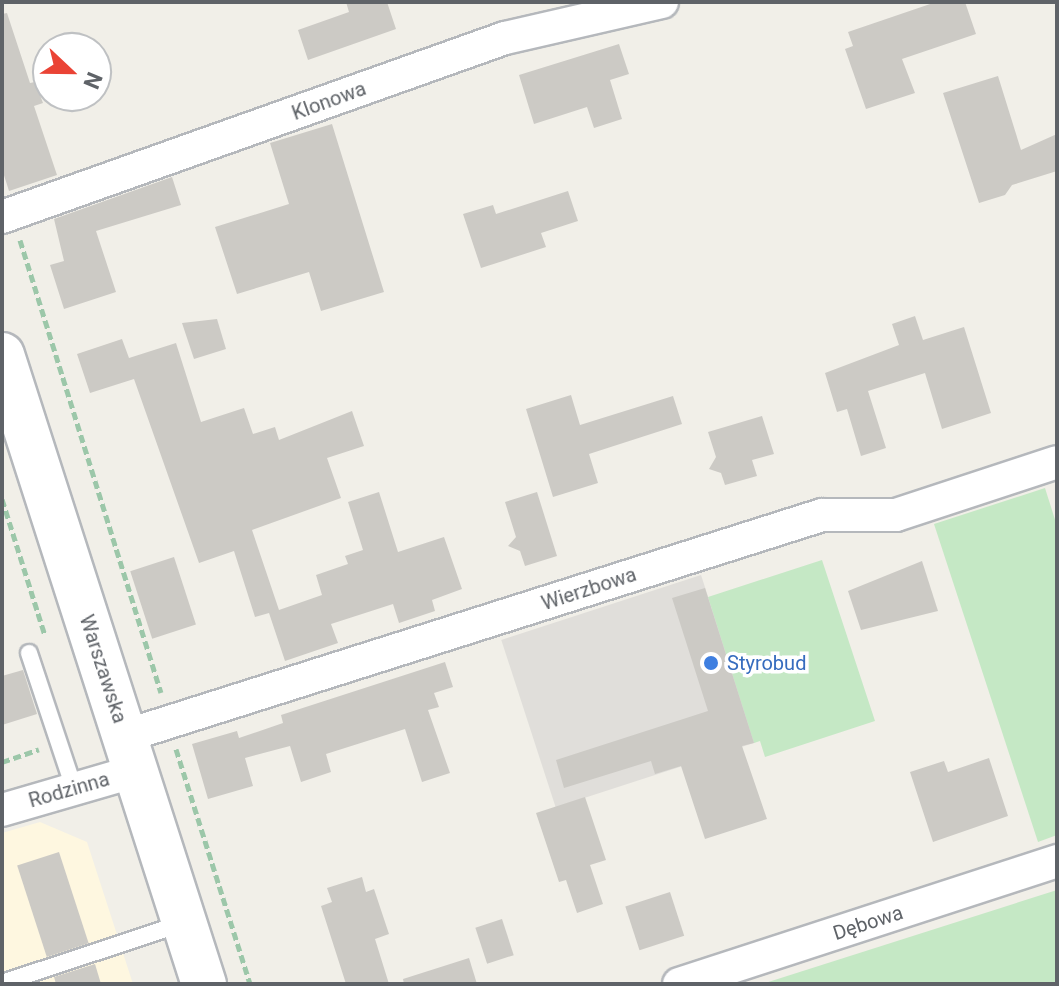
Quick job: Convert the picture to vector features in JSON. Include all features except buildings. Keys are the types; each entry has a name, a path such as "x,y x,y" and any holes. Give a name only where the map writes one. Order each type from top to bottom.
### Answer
{"main road":[{"name":"Warszawska","path":"2,355 204,984"}],"street":[{"name":"Klonowa","path":"6,216 505,38 628,6 662,2"},
{"name":"Wierzbowa","path":"130,754 169,722 822,515 896,515 1057,462"},
{"name":"Rodzinna","path":"2,810 74,788 130,754"},
{"name":"Dębowa","path":"679,984 1057,861"}],"lane":[{"path":"29,653 74,788"},
{"path":"2,983 184,922"}],"path":[{"path":"6,216 250,984"},
{"path":"2,762 59,743"}],"shaded area":[{"path":"701,575 755,742 556,807 501,640"},
{"path":"40,822 87,842 133,984 2,984 2,833"}],"green space":[{"path":"1045,488 1057,526 1057,835 1038,842 934,524"},
{"path":"822,560 875,721 765,757 760,741 754,743 708,597"},
{"path":"1057,890 1057,984 762,984"}],"place":[{"name":"Styrobud","path":"711,663"}]}
